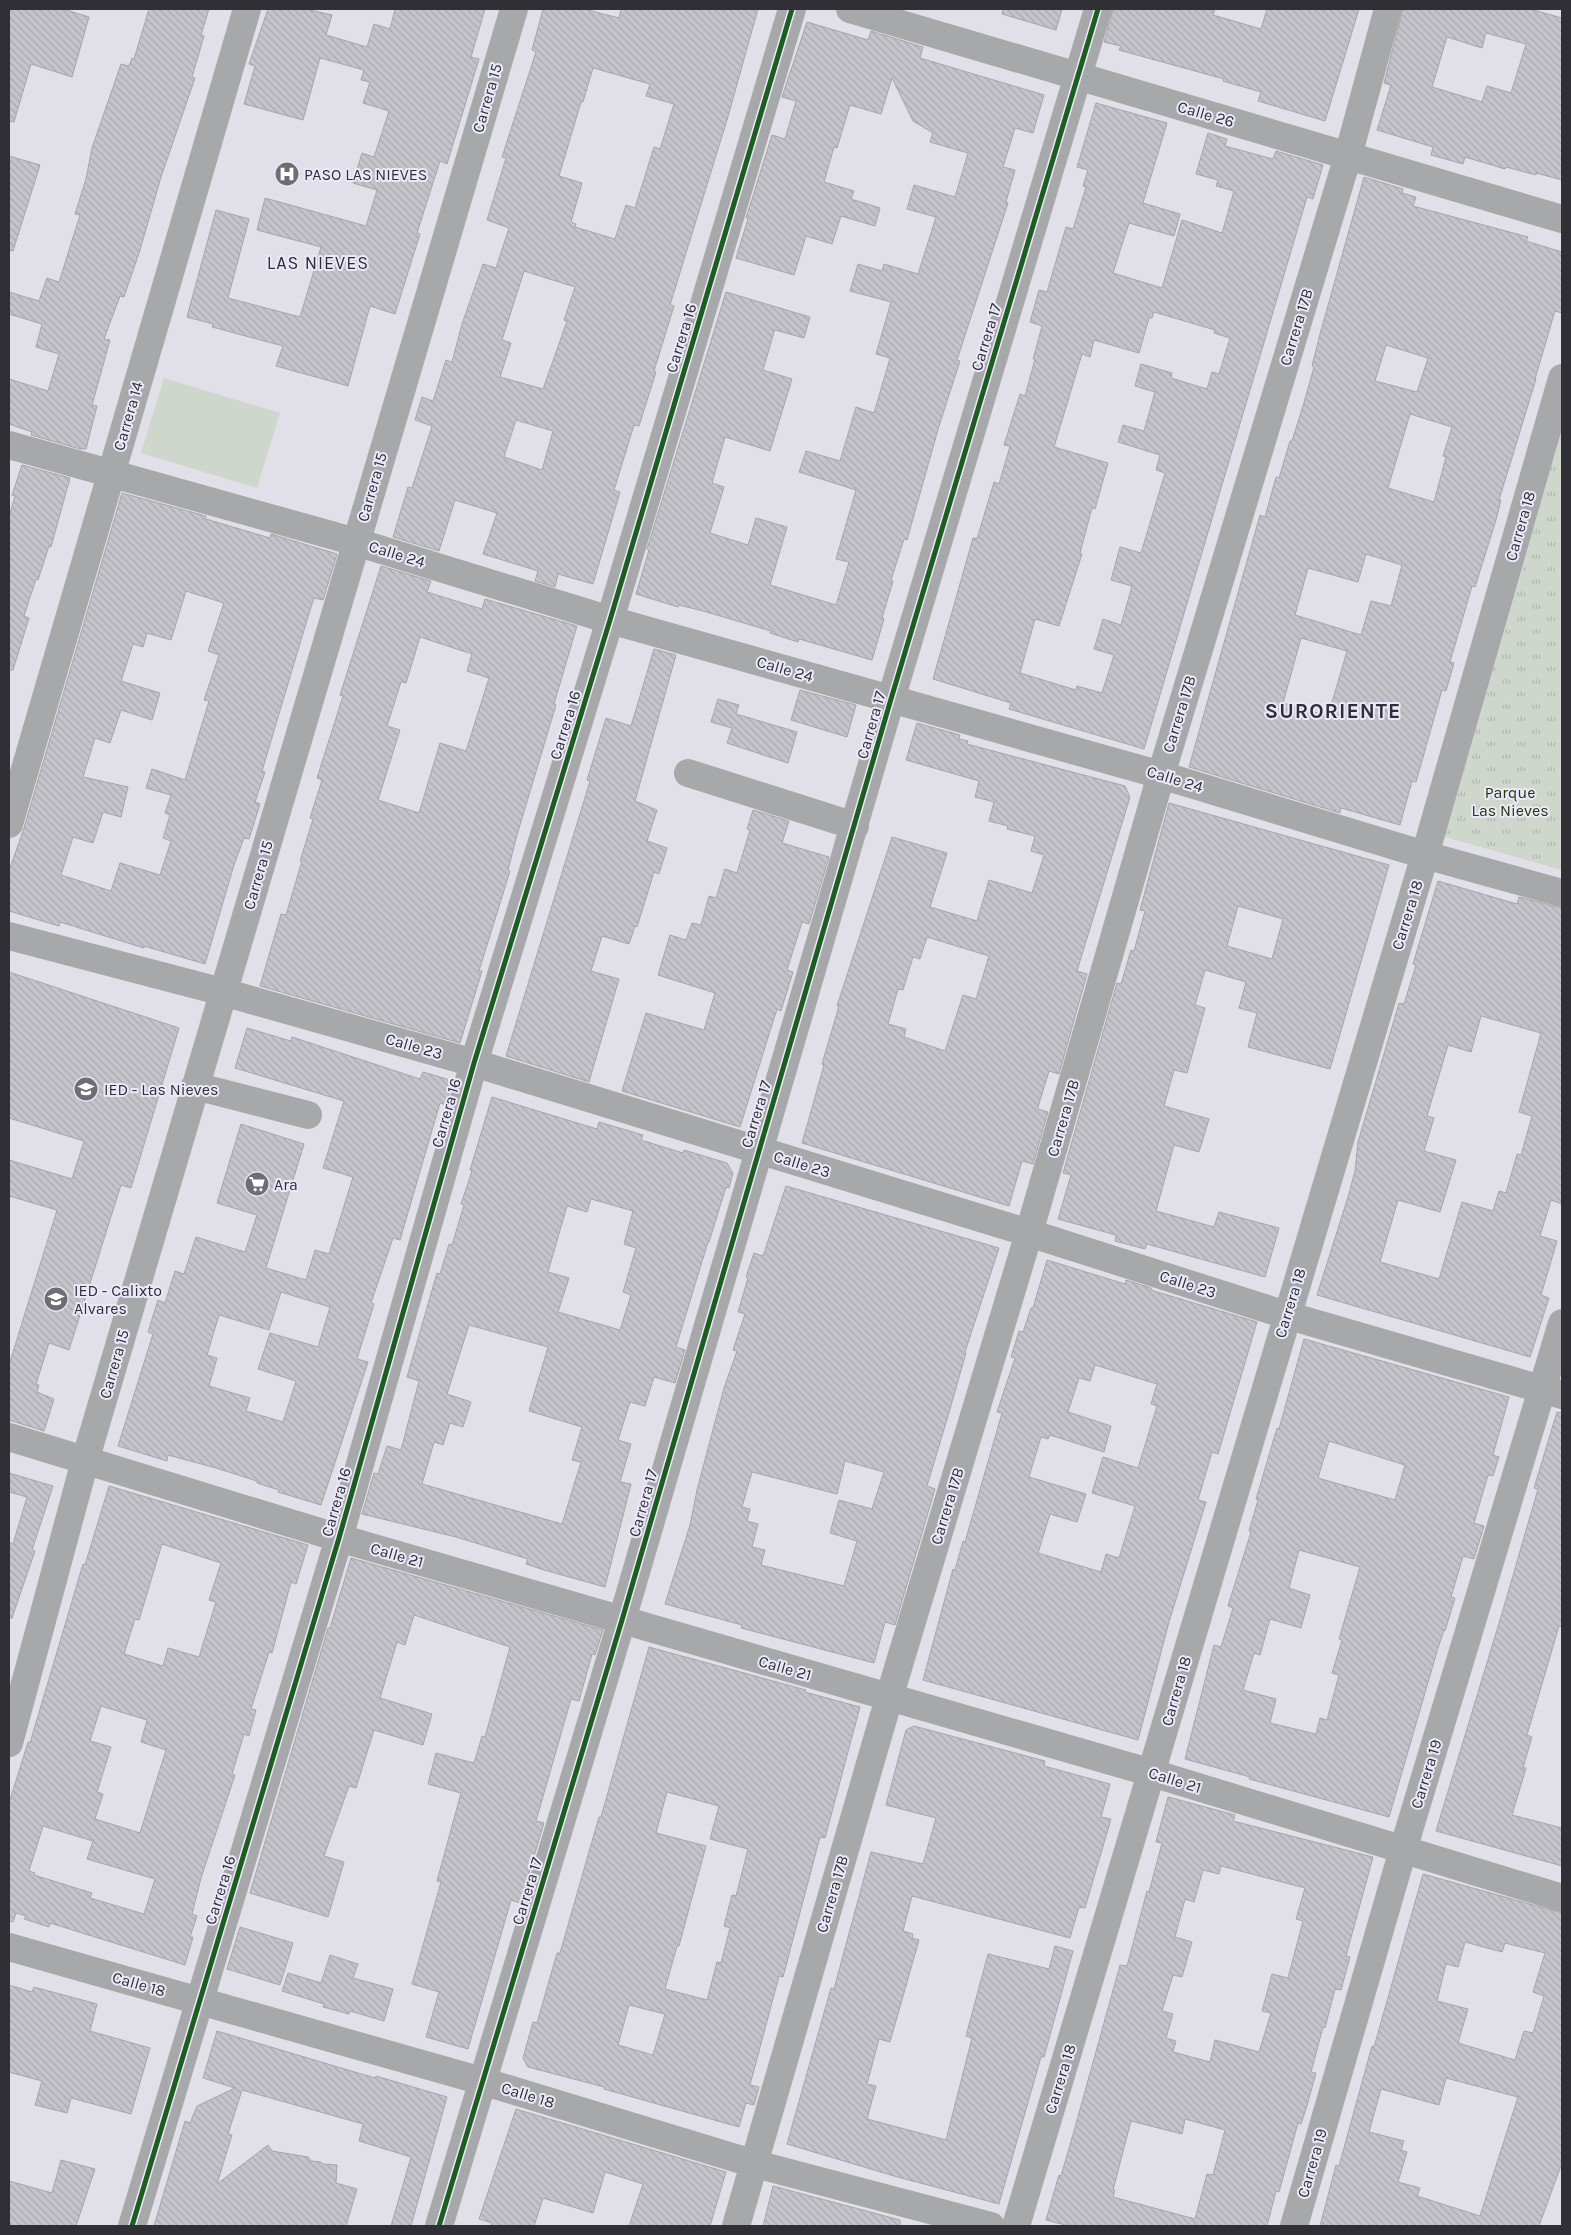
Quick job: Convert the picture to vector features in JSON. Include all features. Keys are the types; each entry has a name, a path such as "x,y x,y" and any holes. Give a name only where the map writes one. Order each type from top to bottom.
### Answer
{"street":[{"name":"Carrera 14","path":"9,824 248,9"},
{"name":"Carrera 15","path":"9,1744 85,1461 514,9"},
{"name":"Carrera 16","path":"132,2226 339,1538 474,1063 610,620 792,9"},
{"name":"Calle 26","path":"850,9 1562,219"},
{"name":"Carrera 17","path":"439,2226 622,1620 891,699 1098,9"},
{"name":"Carrera 17B","path":"736,2226 889,1698 1029,1234 1161,775 1348,156 1388,9"},
{"name":"Carrera 18","path":"1016,2226 1152,1773 1286,1315 1425,855 1562,378"},
{"name":"Calle 24","path":"9,445 356,542 610,620 1161,775 1425,855 1562,893"},
{"path":"688,773 855,826"},
{"name":"Calle 23","path":"9,936 223,992 474,1063 1286,1315 1552,1392"},
{"path":"195,1086 308,1114"},
{"name":"Carrera 19","path":"1294,2226 1403,1850 1552,1392 1562,1324"},
{"name":"Calle 21","path":"9,1437 339,1538 1152,1773 1562,1898"},
{"name":"Calle 18","path":"9,1946 482,2081 755,2164 991,2226"}],"green space":[{"path":"164,378 280,413 257,488 141,453"},
{"name":"Parque Las Nieves","path":"1562,430 1562,870 1445,837"}],"building":[{"path":"9,9 63,9 89,17 72,77 31,64 14,122 9,121"},
{"path":"149,9 209,9 201,35 204,36 192,77 195,78 161,177 124,297 120,296 104,339 110,340 92,405 97,406 86,449 80,449 31,435 32,432 9,424 9,379 48,391 59,354 36,347 42,324 9,314 9,292 39,301 47,278 59,282 80,215 75,214 86,179 92,148 121,64 129,66 132,58 134,59"},
{"path":"268,9 306,9 332,15 326,35 367,47 374,24 390,29 395,9 485,9 471,57 479,59 447,164 440,161 417,233 420,234 395,314 370,306 348,386 276,366 283,346 212,327 213,324 187,317 216,210 249,219 228,298 300,317 321,247 257,230 265,198 366,226 377,190 353,183 362,153 374,157 389,111 363,103 370,82 361,80 364,70 320,58 303,120 244,104 255,66 249,64"},
{"path":"543,9 584,9 619,18 621,9 758,9 727,120 670,305 674,306 654,371 656,372 639,426 634,425 614,490 620,492 593,584 558,574 555,587 535,581 538,571 483,554 497,513 455,500 439,551 393,537 408,487 412,488 432,426 415,420 422,397 433,401 446,360 452,362 462,324 483,264 496,268 509,228 487,220 506,158 502,157 536,52 532,50","holes":["593,68 650,84 646,96 674,104 660,149 654,147 635,208 626,205 615,239 575,227 576,224 571,222 582,183 559,176","524,271 575,287 564,320 567,321 543,389 500,377 511,343 502,340","516,420 553,431 542,470 504,457"]},
{"path":"1003,9 1062,9 1056,30 1002,14"},
{"path":"1113,9 1215,9 1213,15 1261,29 1267,9 1359,9 1325,121 1258,101 1261,92 1223,81 1224,79 1119,50 1121,46 1104,42"},
{"path":"1403,9 1530,9 1562,18 1562,180 1506,167 1505,169 1465,157 1463,164 1431,155 1433,147 1377,130 1391,85 1384,83","holes":["1486,33 1526,44 1511,93 1487,86 1482,102 1432,87 1447,37 1482,48"]},
{"path":"807,22 868,40 871,31 923,47 920,58 1044,95 1033,133 1015,128 1003,167 1015,170 1006,202 1008,203 957,360 960,361 939,426 907,540 904,539 891,580 893,581 882,618 884,619 872,660 799,639 798,642 770,633 771,631 636,594 649,550 647,549 726,292 810,317 804,338 775,330 774,332 763,370 792,379 770,451 725,437 712,483 724,487 710,533 748,545 756,518 787,527 770,585 836,605 849,562 836,559 856,490 799,472 806,451 840,461 856,407 874,413 890,358 876,354 891,302 850,291 858,264 882,271 884,264 918,274 936,217 907,209 914,185 955,197 968,153 930,142 933,133 913,121 892,78 881,114 850,105 837,148 834,147 824,182 854,191 851,199 880,208 875,226 841,216 832,244 806,236 794,275 736,258 748,219 746,218 772,135 785,139 796,101 782,97"},
{"path":"1096,103 1167,123 1143,203 1180,214 1174,236 1129,223 1113,273 1162,288 1182,220 1222,233 1234,191 1216,186 1218,180 1196,174 1208,133 1227,139 1225,146 1273,159 1276,151 1323,165 1313,199 1307,197 1144,749 1009,709 1011,703 933,679 973,538 977,539 994,482 999,484 1010,446 1004,445 1020,394 1025,396 1042,326 1030,322 1039,290 1047,292 1066,227 1073,229 1086,187 1083,186 1088,170 1077,167","holes":["1154,312 1215,330 1214,333 1230,338 1219,374 1212,372 1207,389 1171,378 1172,373 1141,364 1135,386 1155,392 1144,431 1123,425 1118,442 1160,455 1156,470 1165,473 1141,553 1120,547 1111,580 1132,586 1121,625 1103,619 1094,649 1114,655 1102,693 1077,686 1076,690 1020,673 1035,619 1059,626 1082,554 1080,553 1092,508 1095,509 1108,463 1054,447 1082,354 1090,357 1094,340 1139,353 1149,318 1152,318"]},
{"path":"9,156 40,165 13,251 9,250"},
{"path":"1364,177 1403,189 1402,193 1416,197 1413,206 1528,237 1526,241 1562,252 1562,313 1555,311 1499,500 1501,500 1496,520 1475,587 1472,586 1450,662 1454,663 1446,691 1442,690 1416,782 1412,781 1400,825 1341,808 1340,813 1189,767 1260,515 1265,517 1276,477 1279,478 1290,441 1292,441 1314,367 1312,366","holes":["1386,345 1428,358 1417,392 1375,381","1410,414 1452,427 1443,456 1446,457 1434,502 1388,488","1366,554 1402,565 1391,606 1371,601 1361,635 1295,615 1308,568 1358,582","1301,638 1347,651 1328,716 1283,703"]},
{"path":"22,465 70,478 51,547 49,546 38,580 36,579 24,616 29,618 13,670 9,670 9,517 15,496 12,495"},
{"path":"122,493 206,516 206,519 270,538 271,534 337,554 323,600 314,598 262,771 265,772 255,802 260,804 249,839 244,838 234,865 205,964 144,946 144,948 60,922 59,926 9,911 9,871 24,828","holes":["186,591 224,603 208,651 219,655 204,700 209,701 185,780 152,769 146,788 171,795 165,813 170,815 163,838 171,841 160,875 120,863 111,891 61,875 73,837 93,843 103,812 121,817 128,787 83,777 95,738 110,743 121,710 152,720 160,693 121,681 133,644 143,647 147,633 171,640"]},
{"path":"381,566 431,581 427,592 482,609 485,599 577,626 554,704 556,705 517,835 508,870 510,871 479,971 482,971 460,1043 260,986 281,914 286,915 302,861 300,861 313,819 310,818 322,780 317,778 343,696 340,695","holes":["420,637 472,654 467,671 489,678 466,751 440,743 419,813 378,800 400,730 387,726 401,682 406,683"]},
{"path":"654,649 676,655 635,801 657,810 647,841 667,848 659,874 654,872 637,927 635,926 629,944 602,936 591,971 619,979 589,1082 506,1056 590,781 587,780 606,718 631,726"},
{"path":"800,690 856,705 847,737 791,720"},
{"path":"718,699 739,705 736,714 797,732 788,763 727,743 732,728 711,722"},
{"path":"917,723 960,735 959,739 968,741 967,744 1125,786 1130,797 1077,971 1087,974 1059,1074 1049,1071 1038,1107 1038,1109 1048,1112 1033,1164 1022,1161 1009,1206 802,1143 824,1065 822,1064 839,1006 837,1006 892,837 947,853 930,907 977,921 989,880 1032,893 1044,855 1031,851 1035,836 1007,829 1008,826 989,821 994,802 975,797 979,781 906,760","holes":["927,937 989,956 976,999 963,995 945,1051 904,1037 906,1029 888,1024 898,989 903,990 913,957 920,959"]},
{"path":"1169,803 1389,865 1330,1069 1248,1047 1257,1013 1239,1008 1246,982 1205,970 1195,1005 1205,1008 1187,1073 1174,1070 1164,1106 1209,1119 1199,1152 1174,1145 1156,1211 1214,1227 1219,1212 1279,1228 1265,1277 1147,1244 1145,1249 1115,1241 1116,1235 1058,1219 1071,1175 1063,1173 1117,983 1121,984 1131,950 1134,951 1145,911 1140,910","holes":["1238,906 1283,919 1272,959 1227,946"]},
{"path":"753,810 789,821 782,843 829,857 809,924 802,922 787,970 793,972 781,1011 777,1009 740,1127 622,1091 646,1013 704,1030 715,993 658,975 670,935 686,940 692,923 701,925 709,896 716,898 725,869 737,873 750,830 747,829"},
{"path":"1438,881 1517,904 1519,897 1562,908 1562,1204 1551,1200 1540,1236 1557,1241 1541,1295 1549,1298 1530,1357 1317,1295 1355,1171 1358,1142 1399,1003 1404,1004 1416,965 1413,964","holes":["1481,1016 1541,1033 1519,1112 1532,1116 1521,1155 1517,1154 1506,1193 1499,1191 1493,1211 1462,1202 1439,1279 1380,1262 1398,1200 1440,1212 1456,1160 1424,1151 1434,1118 1427,1116 1448,1045 1471,1052"]},
{"name":"IED - Las Nieves","path":"9,972 179,1028 131,1188 121,1185 69,1350 49,1343 36,1384 39,1385 37,1392 54,1399 44,1431 9,1420 9,1365 57,1210 9,1196 9,1160 72,1179 84,1141 9,1118"},
{"path":"247,1028 291,1041 292,1037 420,1079 423,1072 447,1079 451,1086 446,1105 440,1103 400,1240 393,1238 371,1303 374,1304 357,1359 368,1362 321,1505 278,1492 279,1490 257,1483 257,1481 216,1468 168,1455 167,1461 118,1446 153,1334 148,1332 158,1300 165,1303 175,1271 184,1274 196,1237 245,1252 257,1215 217,1203 241,1124 304,1144 266,1268 306,1280 315,1250 329,1254 353,1177 323,1168 344,1101 235,1068","holes":["281,1292 330,1307 318,1347 270,1333 258,1369 296,1381 283,1422 246,1411 250,1398 209,1386 217,1358 207,1355 219,1315 269,1330"]},
{"path":"492,1097 597,1129 599,1122 643,1135 641,1140 683,1153 684,1150 727,1163 733,1173 729,1188 726,1187 676,1347 685,1350 675,1383 654,1377 645,1406 630,1402 618,1440 631,1444 620,1482 631,1484 605,1587 526,1564 528,1559 456,1537 362,1514 374,1473 378,1474 387,1446 401,1450 419,1381 407,1377 437,1273 440,1274 449,1244 452,1245 464,1205 461,1204 472,1171 470,1170","holes":["591,1199 633,1211 624,1244 636,1248 623,1292 631,1295 620,1330 558,1312 569,1278 548,1272 567,1206 587,1212","469,1325 548,1347 529,1411 582,1427 572,1460 581,1462 562,1524 422,1484 434,1442 443,1445 450,1423 463,1427 471,1402 447,1394"]},
{"path":"786,1186 999,1248 965,1352 927,1486 935,1489 895,1625 885,1622 874,1663 741,1628 742,1625 665,1604 690,1525 697,1490 724,1388 737,1351 733,1350 745,1314 738,1312 748,1278 746,1277 754,1253 763,1256","holes":["845,1461 884,1472 872,1509 839,1500 830,1533 857,1541 844,1586 761,1565 765,1550 752,1547 758,1524 747,1521 750,1509 742,1507 752,1472 837,1494"]},
{"path":"1047,1260 1125,1284 1126,1280 1151,1288 1151,1290 1257,1322 1218,1454 1212,1452 1198,1500 1206,1502 1169,1622 1138,1740 923,1680 953,1569 955,1570 963,1541 965,1542 1002,1413 997,1412 1015,1358 1011,1357 1019,1331 1023,1332 1031,1308 1033,1308","holes":["1095,1365 1157,1384 1151,1404 1157,1406 1138,1468 1103,1457 1092,1493 1135,1506 1119,1558 1106,1554 1101,1572 1038,1553 1050,1514 1077,1522 1086,1494 1029,1477 1041,1437 1048,1439 1050,1435 1104,1452 1111,1426 1068,1412 1079,1378 1090,1381"]},
{"path":"1304,1339 1509,1397 1493,1455 1499,1457 1493,1476 1488,1475 1474,1523 1484,1526 1474,1559 1463,1556 1451,1597 1455,1598 1438,1648 1389,1817 1249,1779 1250,1777 1185,1759 1214,1645 1221,1647 1233,1608 1228,1606 1251,1532 1249,1531 1258,1500 1256,1499 1277,1428 1279,1429","holes":["1329,1441 1405,1465 1395,1500 1318,1478","1299,1550 1360,1567 1339,1639 1342,1640 1332,1673 1339,1675 1327,1720 1320,1718 1316,1734 1270,1723 1276,1699 1243,1690 1254,1653 1260,1655 1270,1619 1301,1628 1310,1595 1289,1588"]},
{"path":"1557,1412 1562,1413 1562,1627 1559,1626 1527,1735 1532,1737 1523,1768 1526,1768 1512,1815 1562,1828 1562,1866 1436,1831 1538,1489 1534,1488"},
{"path":"9,1473 53,1486 32,1550 35,1551 12,1618 9,1618 9,1542 13,1544 27,1497 9,1492"},
{"path":"109,1486 308,1545 296,1584 291,1582 272,1653 269,1652 251,1709 256,1710 249,1736 244,1734 232,1774 235,1775 201,1878 192,1914 197,1916 190,1937 193,1937 185,1965 50,1923 49,1927 24,1919 26,1916 16,1913 13,1922 9,1921 9,1803 28,1742 30,1743 83,1564 85,1565","holes":["162,1544 221,1563 209,1600 216,1602 199,1657 168,1648 163,1666 124,1654 135,1619 139,1620","101,1706 147,1720 141,1742 166,1750 140,1833 95,1819 103,1794 97,1792 111,1747 90,1741","43,1826 93,1841 87,1859 155,1879 144,1914 90,1898 92,1893 34,1875 35,1873 29,1871"]},
{"path":"351,1558 603,1630 595,1655 592,1654 579,1701 571,1699 536,1821 544,1823 520,1903 511,1900 468,2049 426,2037 439,1992 412,1984 441,1882 437,1881 461,1793 428,1784 436,1753 474,1763 482,1736 485,1737 510,1647 414,1615 405,1645 397,1642 380,1698 432,1714 423,1745 374,1730 356,1788 349,1786 324,1856 344,1862 328,1917 250,1893 328,1628 330,1628"},
{"path":"649,1647 806,1690 805,1692 860,1707 825,1838 820,1837 783,1977 779,1976 750,2085 759,2087 754,2105 746,2103 739,2127 604,2089 604,2087 528,2067 523,2058 533,2022 537,2023 557,1953 560,1953 599,1817 601,1817","holes":["667,1792 719,1806 710,1839 748,1849 736,1896 732,1895 724,1926 730,1928 721,1963 717,1962 707,2000 665,1989 677,1946 679,1946 706,1846 656,1833","629,2005 665,2014 653,2055 618,2045"]},
{"path":"914,1726 1045,1761 1044,1766 1110,1784 1101,1817 1111,1819 1085,1908 1079,1907 1070,1938 912,1896 903,1931 913,1934 912,1938 919,1940 890,2042 879,2039 867,2084 876,2086 867,2119 946,2140 972,2038 966,2036 988,1954 1049,1969 1055,1946 1073,1951 1044,2057 1041,2057 999,2204 894,2176 787,2144 831,1988 834,1989 871,1852 923,1864 936,1818 886,1805 906,1730"},
{"path":"1168,1797 1235,1815 1233,1821 1373,1857 1346,1956 1350,1957 1341,1990 1335,1989 1325,2028 1323,2027 1311,2072 1316,2073 1306,2109 1301,2124 1298,2123 1279,2192 1276,2191 1267,2226 1069,2226 1046,2220 1059,2175 1061,2176 1120,1965 1127,1966 1147,1891 1149,1892 1162,1843 1156,1842","holes":["1221,1866 1305,1888 1296,1919 1303,1921 1288,1978 1272,1974 1262,2011 1271,2013 1259,2052 1215,2040 1210,2062 1173,2052 1176,2041 1166,2038 1173,2014 1162,2011 1173,1975 1182,1977 1192,1942 1175,1937 1185,1899 1194,1902 1203,1870 1219,1874","1185,2119 1225,2130 1213,2175 1207,2174 1195,2219 1113,2197 1115,2190 1113,2190 1131,2121 1182,2134"]},
{"path":"1423,1874 1562,1913 1562,2163 1539,2226 1320,2226 1336,2165 1339,2166 1372,2046 1374,2047","holes":["1465,1942 1502,1952 1505,1943 1545,1953 1533,1992 1544,1996 1533,2033 1524,2031 1515,2060 1458,2043 1468,2009 1437,2001 1446,1964 1458,1967","1446,2078 1518,2097 1480,2216 1417,2196 1420,2188 1398,2182 1407,2152 1401,2150 1404,2141 1369,2132 1381,2089 1439,2105"]},
{"path":"240,1927 293,1943 280,1985 227,1969"},
{"path":"330,1955 358,1964 353,1978 393,1989 384,2021 350,2011 349,2014 323,2007 324,2004 282,1991 288,1973 321,1983"},
{"path":"9,1985 32,1992 34,1987 97,2004 90,2031 150,2048 131,2114 71,2098 67,2113 35,2105 42,2081 9,2072"},
{"path":"217,2031 375,2078 376,2076 447,2097 411,2226 391,2226 411,2157 359,2141 363,2124 242,2090 228,2134 232,2135 217,2184 268,2145 272,2151 308,2157 311,2161 323,2164 337,2165 336,2183 357,2189 346,2226 154,2226 185,2121 190,2123 197,2106 235,2088 203,2078"},
{"path":"516,2109 726,2172 710,2226 629,2226 643,2184 605,2172 593,2213 543,2198 534,2226 491,2226 492,2223 479,2219"},
{"path":"61,2160 95,2169 76,2226 9,2226 9,2181 52,2193"},
{"path":"773,2186 900,2220 900,2226 763,2226"}],"cycle path":[{"path":"132,2226 339,1538 474,1063 610,620 792,9"},
{"path":"439,2226 622,1620 891,699 1098,9"}],"place":[{"name":"PASO LAS NIEVES","path":"287,174"},
{"name":"IED - Las Nieves","path":"86,1089"},
{"name":"Ara","path":"257,1184"},
{"name":"IED - Calixto Alvares","path":"56,1299"}],"district":[{"name":"LAS NIEVES","path":"318,263"},
{"name":"SURORIENTE","path":"1333,711"}]}
